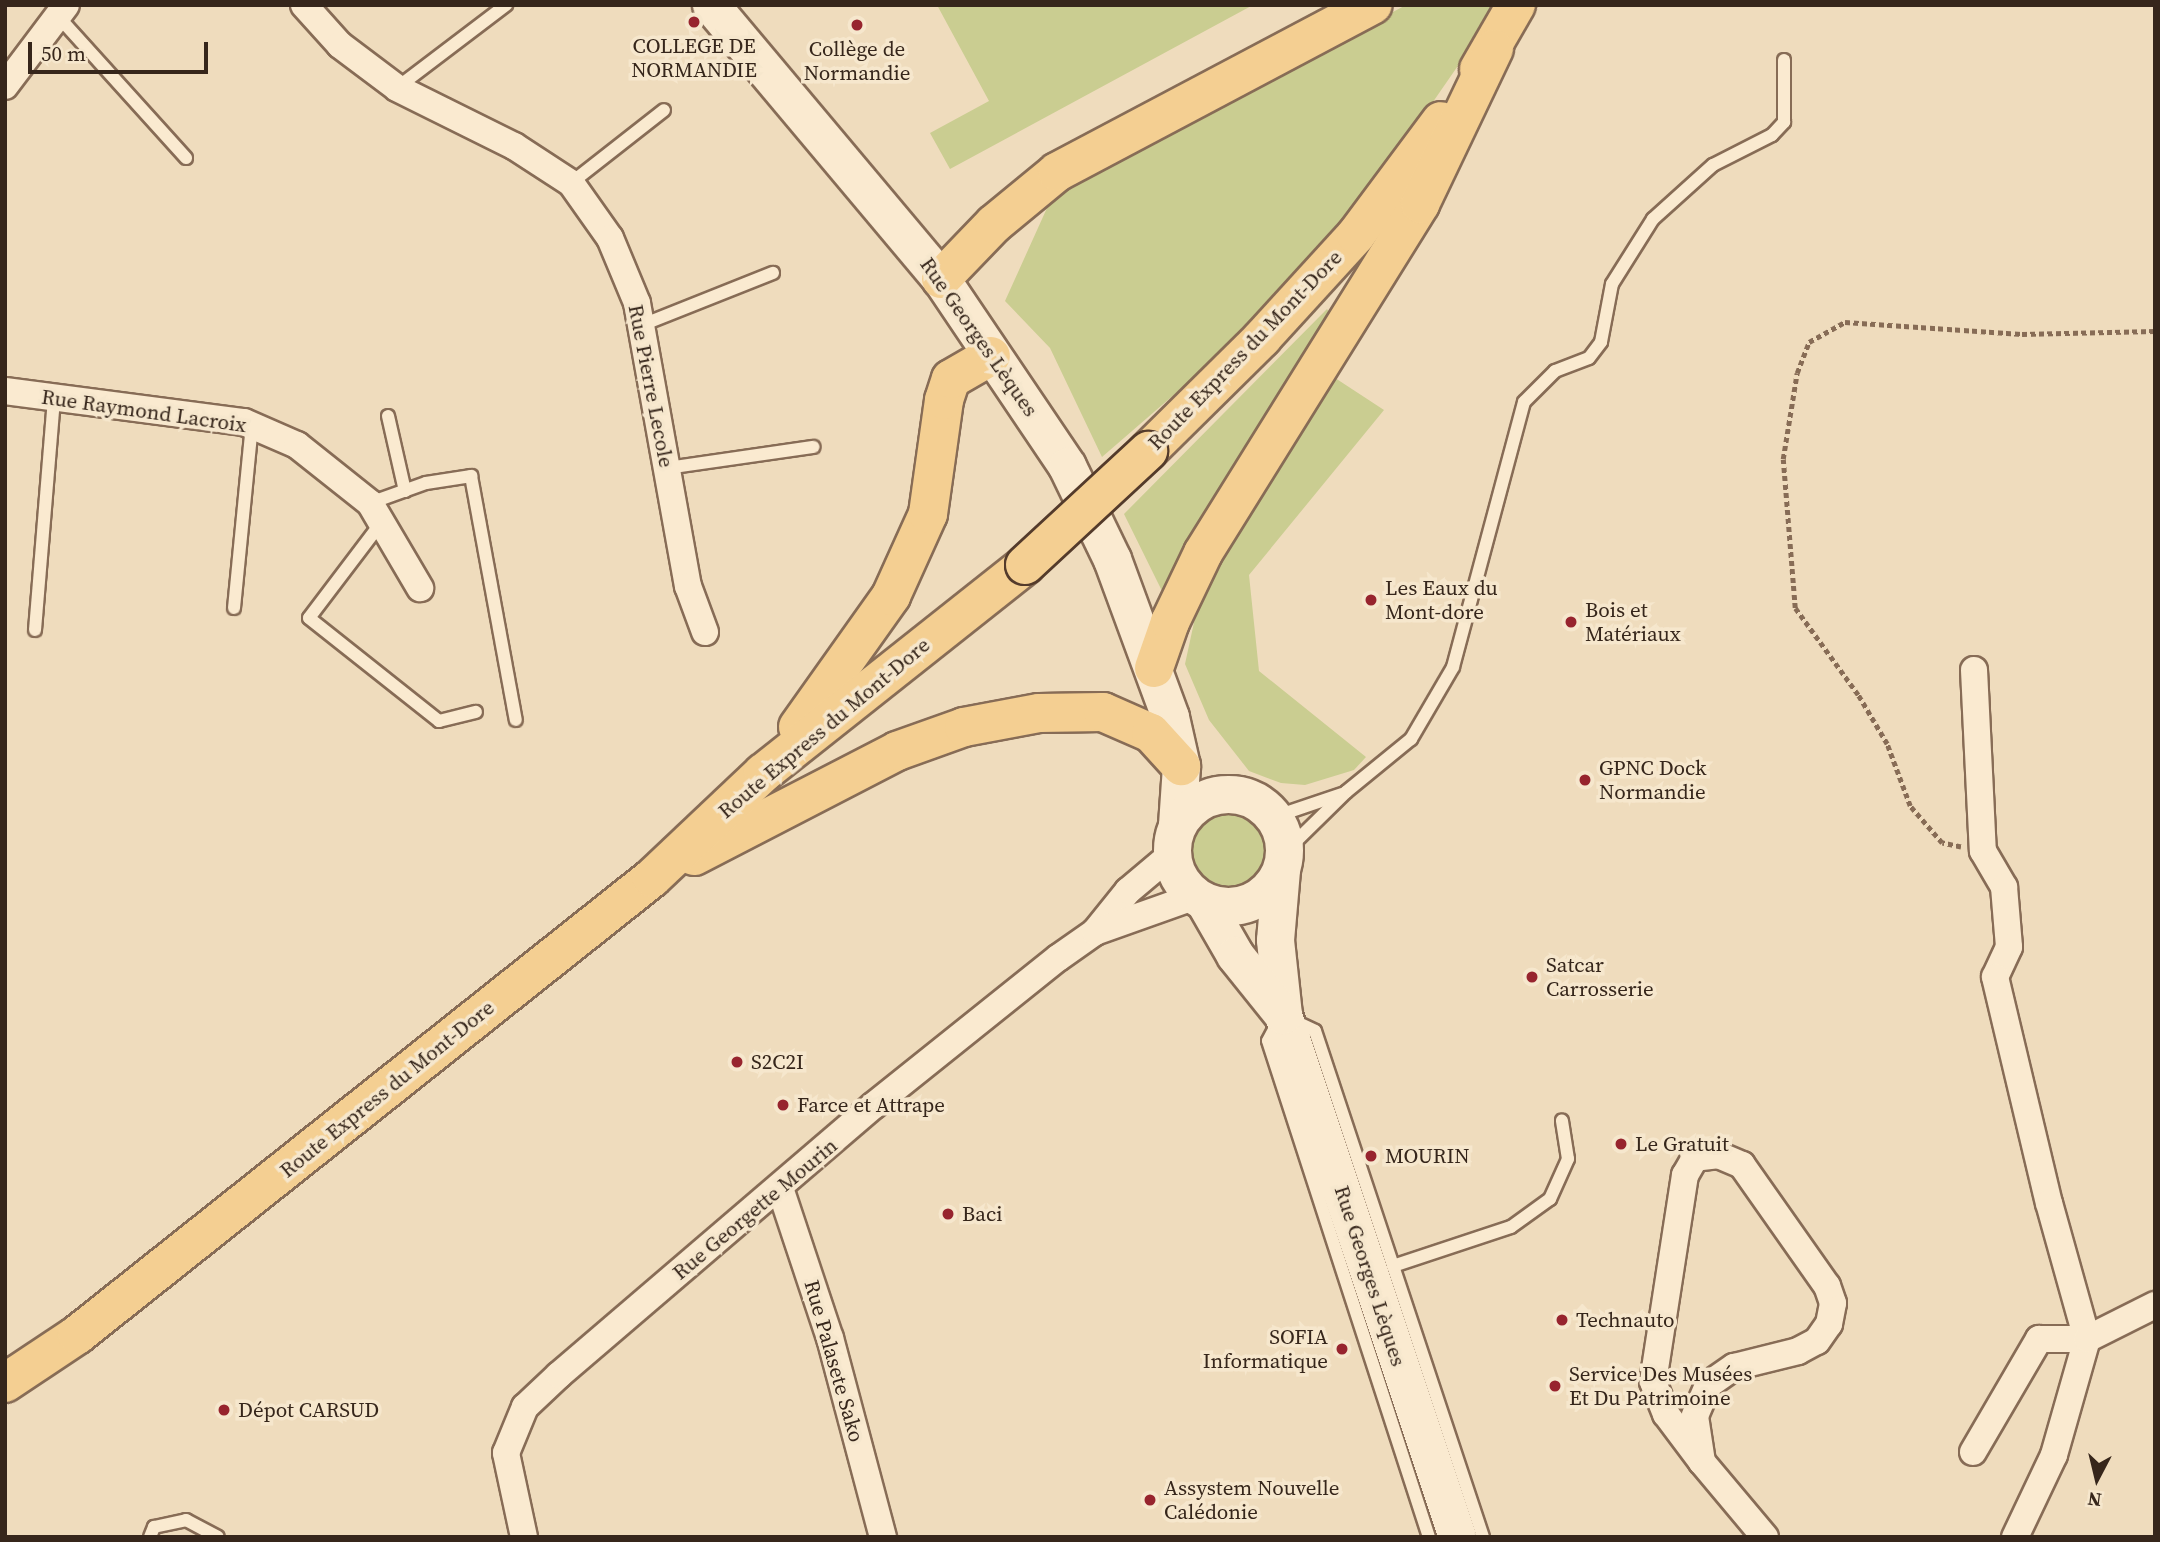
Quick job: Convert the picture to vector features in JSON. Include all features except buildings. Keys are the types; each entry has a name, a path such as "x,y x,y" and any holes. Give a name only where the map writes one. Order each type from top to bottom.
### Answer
{"main road":[{"name":"Rue Georges Lèques","path":"711,5 941,279 1067,466 1112,559 1170,717 1181,766 1175,839"},
{"path":"941,279 994,224 1057,172 1373,5"},
{"name":"Route Express du Mont-Dore","path":"5,1383 77,1335 652,878 763,773 1025,565 1148,451 1262,338 1356,235 1494,49 1516,5"},
{"path":"1154,668 1170,622 1203,553 1420,204 1494,49"},
{"path":"763,773 891,596 928,514 944,400 951,379 991,356"},
{"path":"652,878 897,751 964,727 1039,713 1103,712 1151,733 1181,766"},
{"name":"Rue Georges Lèques","path":"1170,717 1206,769 1233,794"},
{"path":"1233,794 1263,805 1274,817 1283,861 1272,886 1249,902 1222,906 1200,898 1179,877 1175,839 1200,801 1233,794"},
{"name":"Rue Georges Lèques","path":"1283,861 1275,940 1283,1015 1457,1537"},
{"name":"Rue Georges Lèques","path":"1200,898 1235,955 1283,1015"}],"street":[{"name":"Rue Pierre Lecole","path":"304,5 340,45 397,88 514,146 571,183 610,238 642,325 688,586 705,632"},
{"path":"5,86 61,9"},
{"name":"Rue Raymond Lacroix","path":"5,391 252,425 297,445 376,513 420,588"},
{"path":"1974,670 1983,851 2004,887 2010,947 1995,977 2049,1203 2087,1339 2054,1455 2015,1537"},
{"name":"Rue Georgette Mourin","path":"524,1537 506,1453 525,1407 873,1106 1095,932 1175,839"},
{"name":"Rue Georgette Mourin","path":"1095,932 1200,898"},
{"path":"1702,1462 1695,1416 1708,1385 1734,1367 1798,1351 1817,1341 1829,1324 1833,1303 1827,1286 1742,1165 1718,1155 1695,1158 1685,1175 1653,1382 1666,1414 1702,1462 1765,1537"},
{"name":"Rue Palasete Sako","path":"780,1188 830,1338 883,1537"},
{"path":"1973,1452 2039,1339 2087,1339 2155,1305"}],"lane":[{"path":"397,88 506,5"},
{"path":"61,9 186,158"},
{"path":"1283,861 1346,792 1411,739 1453,667 1524,402 1555,371 1589,358 1601,342 1612,284 1653,219 1713,165 1772,135 1784,122 1784,60"},
{"path":"571,183 664,110"},
{"path":"642,325 773,273"},
{"path":"35,630 54,397"},
{"path":"388,416 405,491"},
{"path":"234,608 252,425"},
{"path":"667,468 813,447"},
{"path":"476,712 439,722 309,618 376,513 405,491 471,476 516,720"},
{"path":"1274,817 1346,792"},
{"path":"1429,1537 1268,1041 1283,1015 1315,1031 1483,1537"},
{"path":"1393,1266 1511,1227 1550,1199 1568,1159 1562,1120"},
{"path":"150,1537 154,1527 186,1520 218,1537"}],"path":[{"path":"1983,851 1942,843 1910,806 1886,744 1858,695 1795,608 1783,459 1797,373 1809,342 1845,322 2022,334 2155,331"}],"green space":[{"path":"937,5 1253,5 950,169 930,133 989,101"},
{"path":"1406,5 1500,5 1408,138 1293,278 1184,386 1102,457 1050,348 1005,301 1047,208 1093,162 1247,90"},
{"path":"1327,309 1331,315 1275,398 1176,586 1162,591 1124,514"},
{"path":"1329,374 1384,410 1249,575 1259,671 1366,757 1354,770 1305,785 1281,783 1249,771 1209,720 1185,664 1201,590"},
{"path":"1227,809 1242,812 1255,820 1263,833 1266,848 1263,863 1255,876 1242,884 1227,887 1212,884 1199,876 1191,863 1188,848 1191,833 1199,820 1212,812"}],"place":[{"name":"COLLEGE DE NORMANDIE","path":"694,22"},
{"name":"Collège de Normandie","path":"857,25"},
{"name":"Les Eaux du Mont-dore","path":"1371,600"},
{"name":"Bois et Matériaux","path":"1571,622"},
{"name":"GPNC Dock Normandie","path":"1585,780"},
{"name":"Satcar Carrosserie","path":"1532,977"},
{"name":"S2C2I","path":"737,1062"},
{"name":"Farce et Attrape","path":"783,1105"},
{"name":"Le Gratuit","path":"1621,1144"},
{"name":"MOURIN","path":"1371,1156"},
{"name":"Baci","path":"948,1214"},
{"name":"Technauto","path":"1562,1320"},
{"name":"SOFIA Informatique","path":"1342,1349"},
{"name":"Service Des Musées Et Du Patrimoine","path":"1555,1386"},
{"name":"Dépot CARSUD","path":"224,1410"},
{"name":"Assystem Nouvelle Calédonie","path":"1150,1500"}]}
